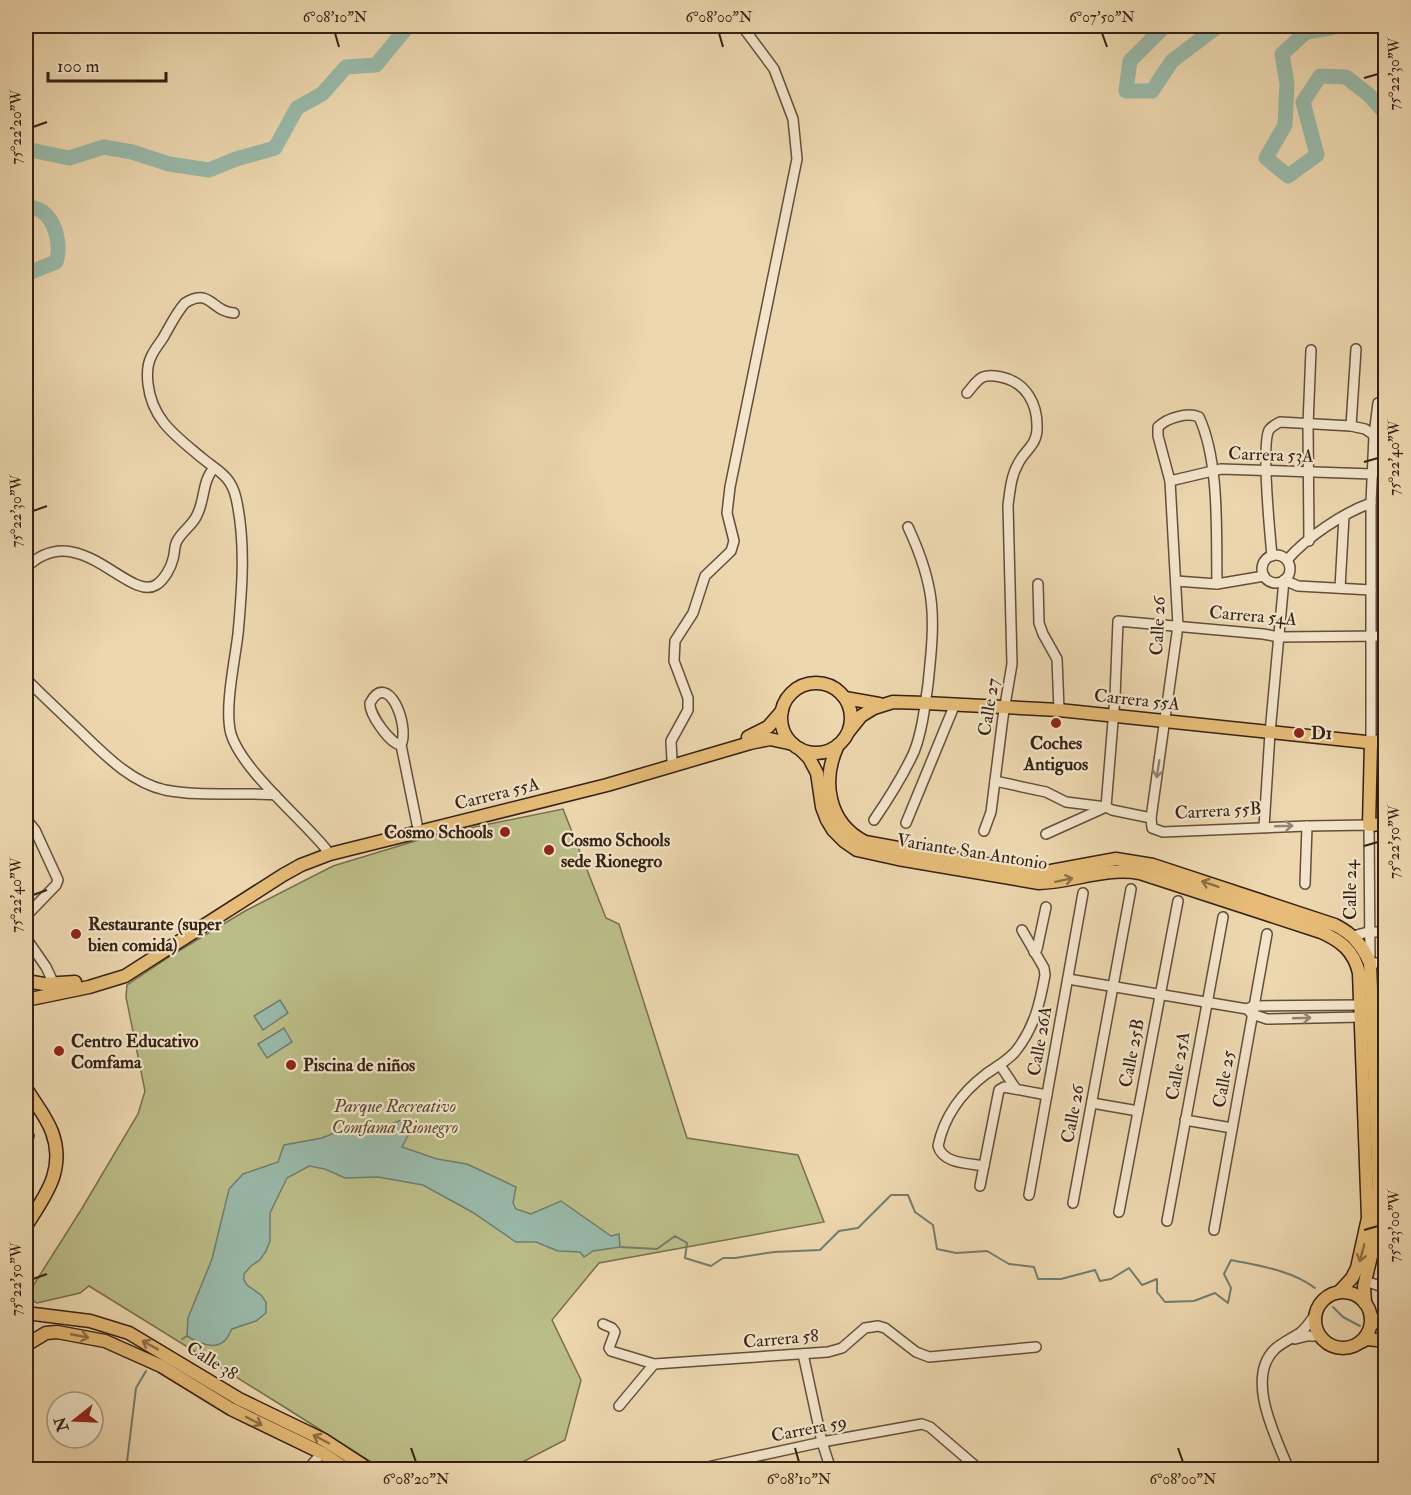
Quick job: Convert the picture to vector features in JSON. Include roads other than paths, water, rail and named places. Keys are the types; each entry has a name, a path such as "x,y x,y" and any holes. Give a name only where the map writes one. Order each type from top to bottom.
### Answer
{"main road":[{"path":"849,731 851,711 845,698 829,685 809,684 792,693 782,711 786,736 797,746 820,753 838,746 867,711 884,704"},
{"name":"Carrera 55A","path":"845,698 884,704 955,704 1059,710 1270,733 1371,742 1386,741"},
{"name":"Carrera 55A","path":"26,981 54,984 88,980 118,970 295,861 326,849 417,824 534,797 755,735 768,727 782,711"},
{"name":"Carrera 55A","path":"26,1000 89,987 124,976 283,875 330,854 607,785 757,741 770,739 797,746"},
{"name":"Calle 24","path":"1368,825 1371,742"},
{"name":"Variante San Antonio","path":"797,746 809,758 817,773 822,807 827,820 844,841 857,849 898,859 1039,883 1055,882 1110,870 1140,873 1322,932 1338,940 1363,964"},
{"name":"Variante San Antonio","path":"838,746 830,765 833,807 840,823 865,842 1038,872 1116,859 1153,865 1335,925 1360,943 1363,964"},
{"name":"Carrera 55B","path":"1368,825 1386,824"},
{"name":"Calle 24","path":"1339,1292 1358,1268 1368,1218 1363,964"},
{"name":"Calle 24","path":"1364,1006 1379,1195 1376,1235 1365,1281 1365,1303"},
{"path":"26,1088 51,1131 57,1160 52,1184 26,1226"},
{"path":"1386,1328 1371,1317 1365,1303 1354,1294 1339,1292 1333,1294 1322,1302 1316,1314 1316,1326 1320,1336 1329,1344 1339,1348 1351,1347 1367,1339 1386,1341"},
{"name":"Calle 38","path":"26,1313 90,1321 129,1333 239,1399 324,1440 370,1470"},
{"path":"1361,1342 1369,1331 1371,1317"},
{"name":"Calle 38","path":"26,1345 46,1333 57,1332 105,1341 161,1366 231,1408 322,1453 347,1470"}],"street":[{"path":"672,760 671,741 688,710 688,698 674,661 675,641 693,613 705,576 731,551 734,541 727,513 730,488 797,159 793,118 774,69 742,26"},
{"path":"234,313 227,312 211,300 201,297 184,303 150,359 147,374 154,410 176,437 214,468 225,474 236,496 242,540 238,633 231,682 231,734 242,754 275,795 326,849"},
{"path":"1351,426 1356,349"},
{"path":"1309,541 1308,425 1311,350"},
{"name":"Calle 27","path":"967,393 982,377 1012,379 1024,387 1034,405 1037,429 1034,443 1018,463 1008,505 1012,664 991,812 984,831"},
{"name":"Calle 24","path":"1371,742 1371,503 1378,403"},
{"name":"Calle 26","path":"1151,818 1178,626 1170,481 1158,436 1158,427 1162,423 1185,415 1193,414 1199,417 1203,425 1212,470"},
{"path":"1272,556 1266,471 1268,432 1273,425 1280,422 1351,426 1365,429 1374,435 1386,436"},
{"path":"26,568 47,554 60,550 88,556 143,587 155,586 165,577 173,560 176,542 197,517 207,479 214,468"},
{"path":"1212,470 1215,488 1217,584"},
{"name":"Carrera 53A","path":"1170,481 1212,470 1373,474"},
{"path":"1287,560 1344,516 1371,503"},
{"path":"1340,588 1344,516"},
{"path":"874,820 898,783 915,750 925,703 933,636 933,613 926,568 908,527"},
{"path":"1264,576 1263,565 1272,556 1280,555 1287,560 1289,573 1284,580 1264,827"},
{"path":"1176,581 1217,584 1264,576 1273,582 1284,580 1298,586 1371,590"},
{"path":"1038,584 1039,623 1042,634 1057,659 1059,710"},
{"name":"Carrera 54A","path":"1113,715 1118,621 1263,634 1279,638 1386,636"},
{"path":"26,679 108,757 132,776 146,783 166,790 189,793 247,792 275,795"},
{"path":"401,745 394,743 371,713 370,702 379,694 388,694 397,705 404,736 401,745 417,824"},
{"path":"906,823 955,704"},
{"path":"1046,834 1106,807 1113,715"},
{"name":"Carrera 55B","path":"995,781 1046,792 1066,802 1106,807 1151,818 1152,828 1163,832 1368,825"},
{"path":"26,819 34,830 58,880 56,885 26,916"},
{"name":"Calle 24","path":"1363,964 1368,932 1368,825"},
{"path":"1305,884 1307,826"},
{"name":"Calle 26","path":"1072,1203 1131,889"},
{"name":"Calle 26A","path":"1029,1195 1083,893"},
{"name":"Calle 25B","path":"1119,1212 1178,900"},
{"path":"1034,952 1037,949 1046,907"},
{"name":"Calle 25A","path":"1167,1221 1223,917"},
{"path":"984,1166 946,1159 938,1146 951,1111 975,1083 1017,1050 1034,1023 1045,975 1044,968 1022,930"},
{"path":"1353,936 1368,932 1386,932"},
{"name":"Calle 25","path":"1214,1230 1251,1010 1267,934"},
{"path":"26,938 46,967 54,984"},
{"path":"1363,964 1386,963"},
{"path":"1068,979 1251,1010 1364,1006"},
{"path":"1251,1010 1267,1019 1364,1006 1386,998"},
{"path":"1000,1065 1016,1089"},
{"path":"980,1186 997,1094 1004,1087 1047,1095"},
{"path":"1092,1103 1138,1112"},
{"path":"1185,1120 1232,1128"},
{"path":"1365,1281 1386,1288"},
{"path":"1289,1470 1268,1418 1263,1375 1268,1358 1274,1350 1303,1331 1316,1314"},
{"path":"603,1324 615,1332 609,1348 611,1351 654,1364 619,1406"},
{"name":"Carrera 58","path":"654,1364 828,1352 842,1348 865,1328 871,1326 885,1328 916,1352 929,1357 1036,1347"},
{"path":"1287,1341 1307,1336 1320,1336"},
{"path":"803,1354 822,1443 831,1470"},
{"name":"Carrera 59","path":"694,1470 916,1425 930,1427 980,1470"},
{"path":"307,1470 322,1453"}],"waterway":[{"path":"26,149 69,158 104,147 132,152 169,164 209,170 236,159 275,148 297,108 322,94 346,67 376,65 408,26"},
{"path":"1165,26 1130,61 1126,91 1152,91 1172,61 1218,26"},
{"path":"1331,26 1331,28 1306,32 1282,54 1287,84 1285,125 1266,158 1288,176 1317,155 1303,102 1320,76 1346,77 1369,95 1386,114"},
{"path":"26,208 35,208 49,218 58,245 56,262 26,274"},
{"path":"620,1247 657,1249 675,1236 687,1243 685,1258 711,1266 723,1258 820,1250 839,1231 858,1228 891,1195 908,1195 915,1212 933,1225 937,1249 956,1253 987,1251 1009,1264 1034,1267 1038,1279 1061,1279 1095,1270 1100,1281 1111,1279 1129,1268 1142,1285 1157,1279 1157,1292 1165,1302 1194,1301 1215,1293 1228,1303 1231,1288 1224,1274 1231,1260 1286,1273 1315,1288"},
{"path":"1333,1307 1343,1317 1360,1326"},
{"path":"182,1339 187,1336"},
{"path":"126,1470 136,1388 146,1371"}],"place":[{"name":"Coches Antiguos","path":"1056,723"},
{"name":"D1","path":"1299,733"},
{"name":"Cosmo Schools","path":"505,832"},
{"name":"Cosmo Schools sede Rionegro","path":"549,850"},
{"name":"Restaurante (super bien comida)","path":"76,934"},
{"name":"Centro Educativo Comfama","path":"59,1051"},
{"name":"Piscina de niños","path":"291,1065"}],"park label":[{"name":"Parque Recreativo Comfama Rionegro","path":"395,1116"}]}
